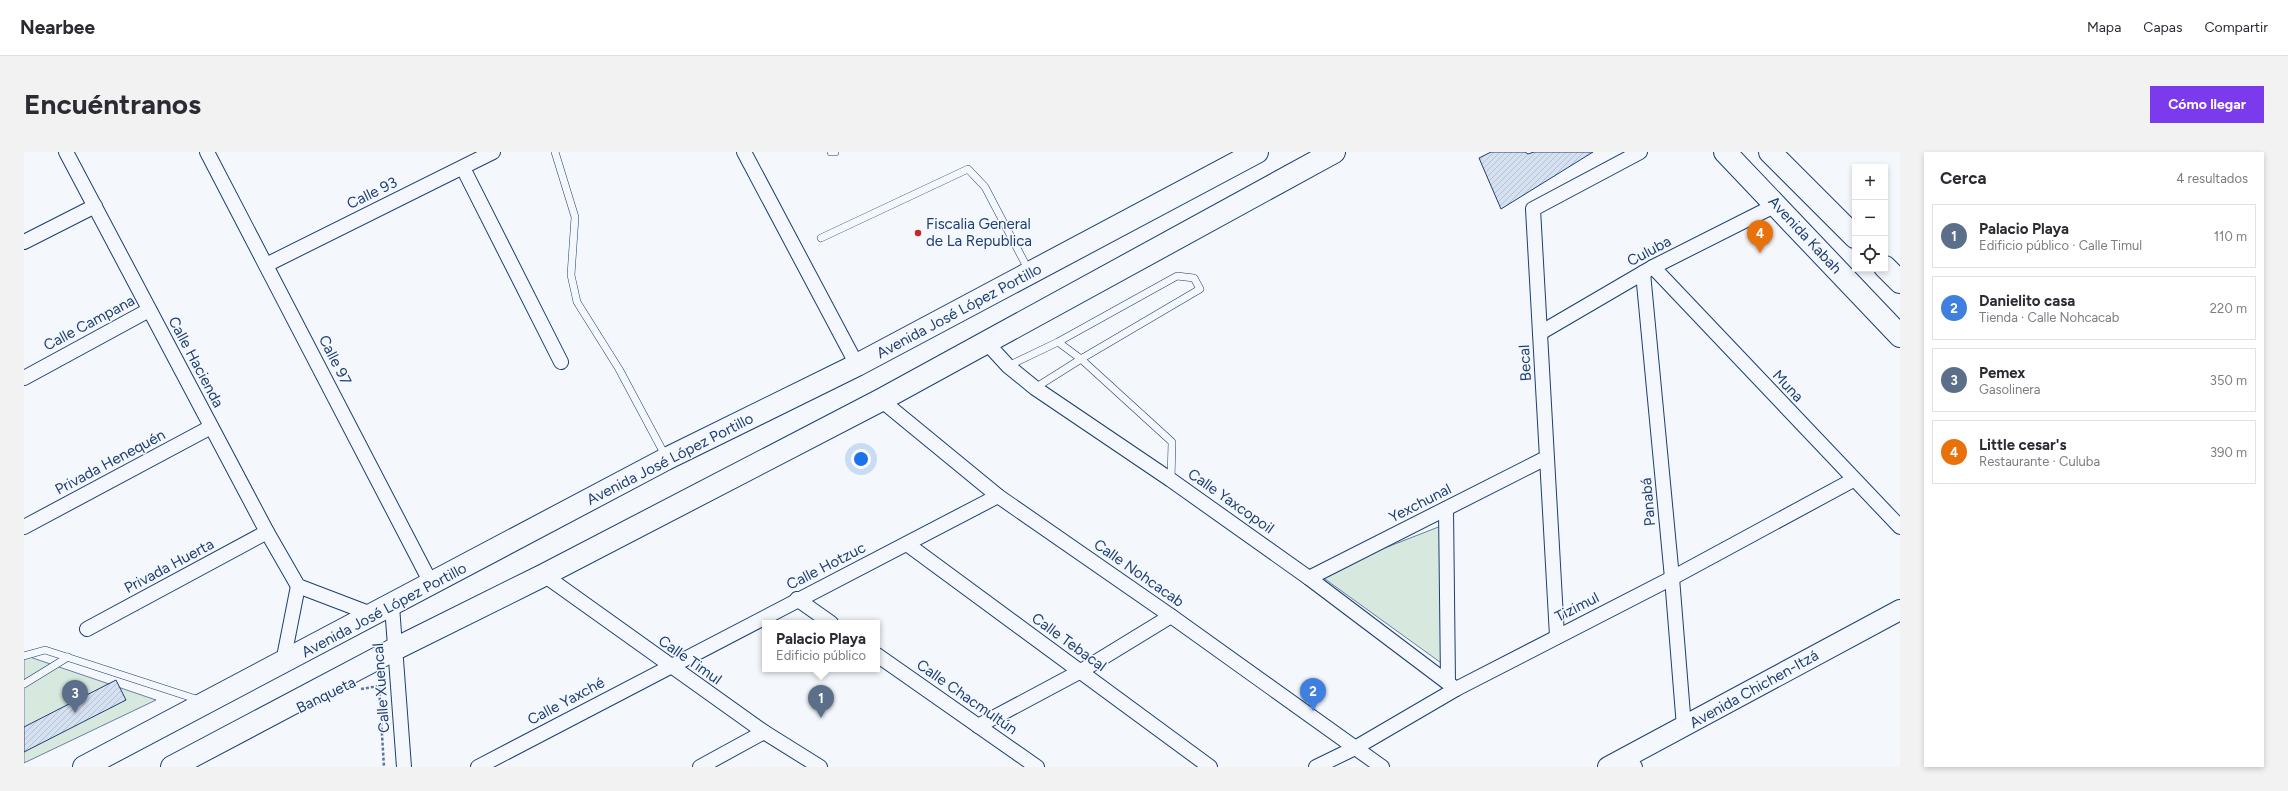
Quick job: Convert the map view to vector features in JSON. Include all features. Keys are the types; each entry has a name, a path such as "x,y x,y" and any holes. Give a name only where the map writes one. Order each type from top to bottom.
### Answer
{"main road":[{"name":"Avenida José López Portillo","path":"84,767 666,459 857,365 1257,152"},
{"path":"172,767 395,649 544,575 881,400 1334,152"},
{"name":"Avenida Kabah","path":"1725,152 1900,336"},
{"path":"1776,154 1854,236"},
{"path":"1888,270 1900,282"},
{"name":"Avenida Chichen-Itzá","path":"1608,767 1632,762 1684,727 1900,610"}],"street":[{"name":"Calle Hacienda","path":"66,152 267,532 298,586"},
{"name":"Calle 93","path":"266,265 493,152"},
{"path":"744,152 857,365"},
{"name":"Becal","path":"1557,636 1533,209 1640,152"},
{"name":"Calle 97","path":"212,154 266,265 432,584"},
{"path":"463,168 562,362"},
{"name":"Culuba","path":"1540,333 1648,270 1776,205"},
{"path":"24,242 95,206"},
{"name":"Muna","path":"1648,270 1900,527"},
{"name":"Panabá","path":"1648,270 1684,727"},
{"name":"Calle Campana","path":"24,378 149,310"},
{"name":"Calle Yaxcopoil","path":"986,342 1008,366 1035,388 1171,480 1309,578 1452,686"},
{"name":"Calle Nohcacab","path":"881,400 998,496 1171,616 1382,767"},
{"name":"Privada Henequén","path":"24,527 211,427"},
{"name":"Yexchunal","path":"1309,578 1546,458"},
{"name":"Tizimul","path":"1316,767 1355,748 1452,686 1557,636 1672,578 1853,480"},
{"name":"Calle Hotzuc","path":"669,666 998,496"},
{"path":"1446,509 1452,686"},
{"name":"Privada Huerta","path":"87,629 267,532"},
{"name":"Calle Tebacal","path":"907,544 1210,767"},
{"name":"Calle Timul","path":"544,575 669,666 764,732 820,767"},
{"path":"282,662 298,586 383,610"},
{"path":"797,599 827,620"},
{"name":"Calle Xuencal","path":"383,610 395,649 404,767"},
{"path":"978,726 1080,671 1171,616"},
{"name":"Calle Chacmultún","path":"880,657 1037,767"},
{"name":"Calle Yaxché","path":"478,767 669,666"},
{"path":"700,767 764,732"}],"lane":[{"path":"555,152 575,217 571,275 577,302 619,370 655,434 666,459"},
{"path":"820,238 968,169 985,187 1030,273"},
{"path":"1008,366 1058,342 1178,276 1194,278 1200,290 1081,359 1035,388"},
{"path":"1058,342 1081,359 1172,442 1171,480"},
{"path":"24,656 45,650 207,702"},
{"path":"24,684 68,657"}],"path":[{"name":"Banqueta","path":"355,690 379,686 384,767"}],"shaded area":[{"path":"1441,526 1444,665 1318,574"},
{"path":"24,655 156,700 24,763"}],"building":[{"path":"1491,152 1525,152 1528,154 1534,152 1593,152 1501,209 1479,158"},
{"path":"116,680 126,700 24,752 24,727"}],"place":[{"name":"Fiscalia General de La Republica","path":"918,233"},
{"name":"Little cesar's","path":"1760,253"},
{"name":"Danielito casa","path":"1313,711"},
{"name":"Pemex","path":"75,713"},
{"name":"Palacio Playa","path":"821,718"}]}
